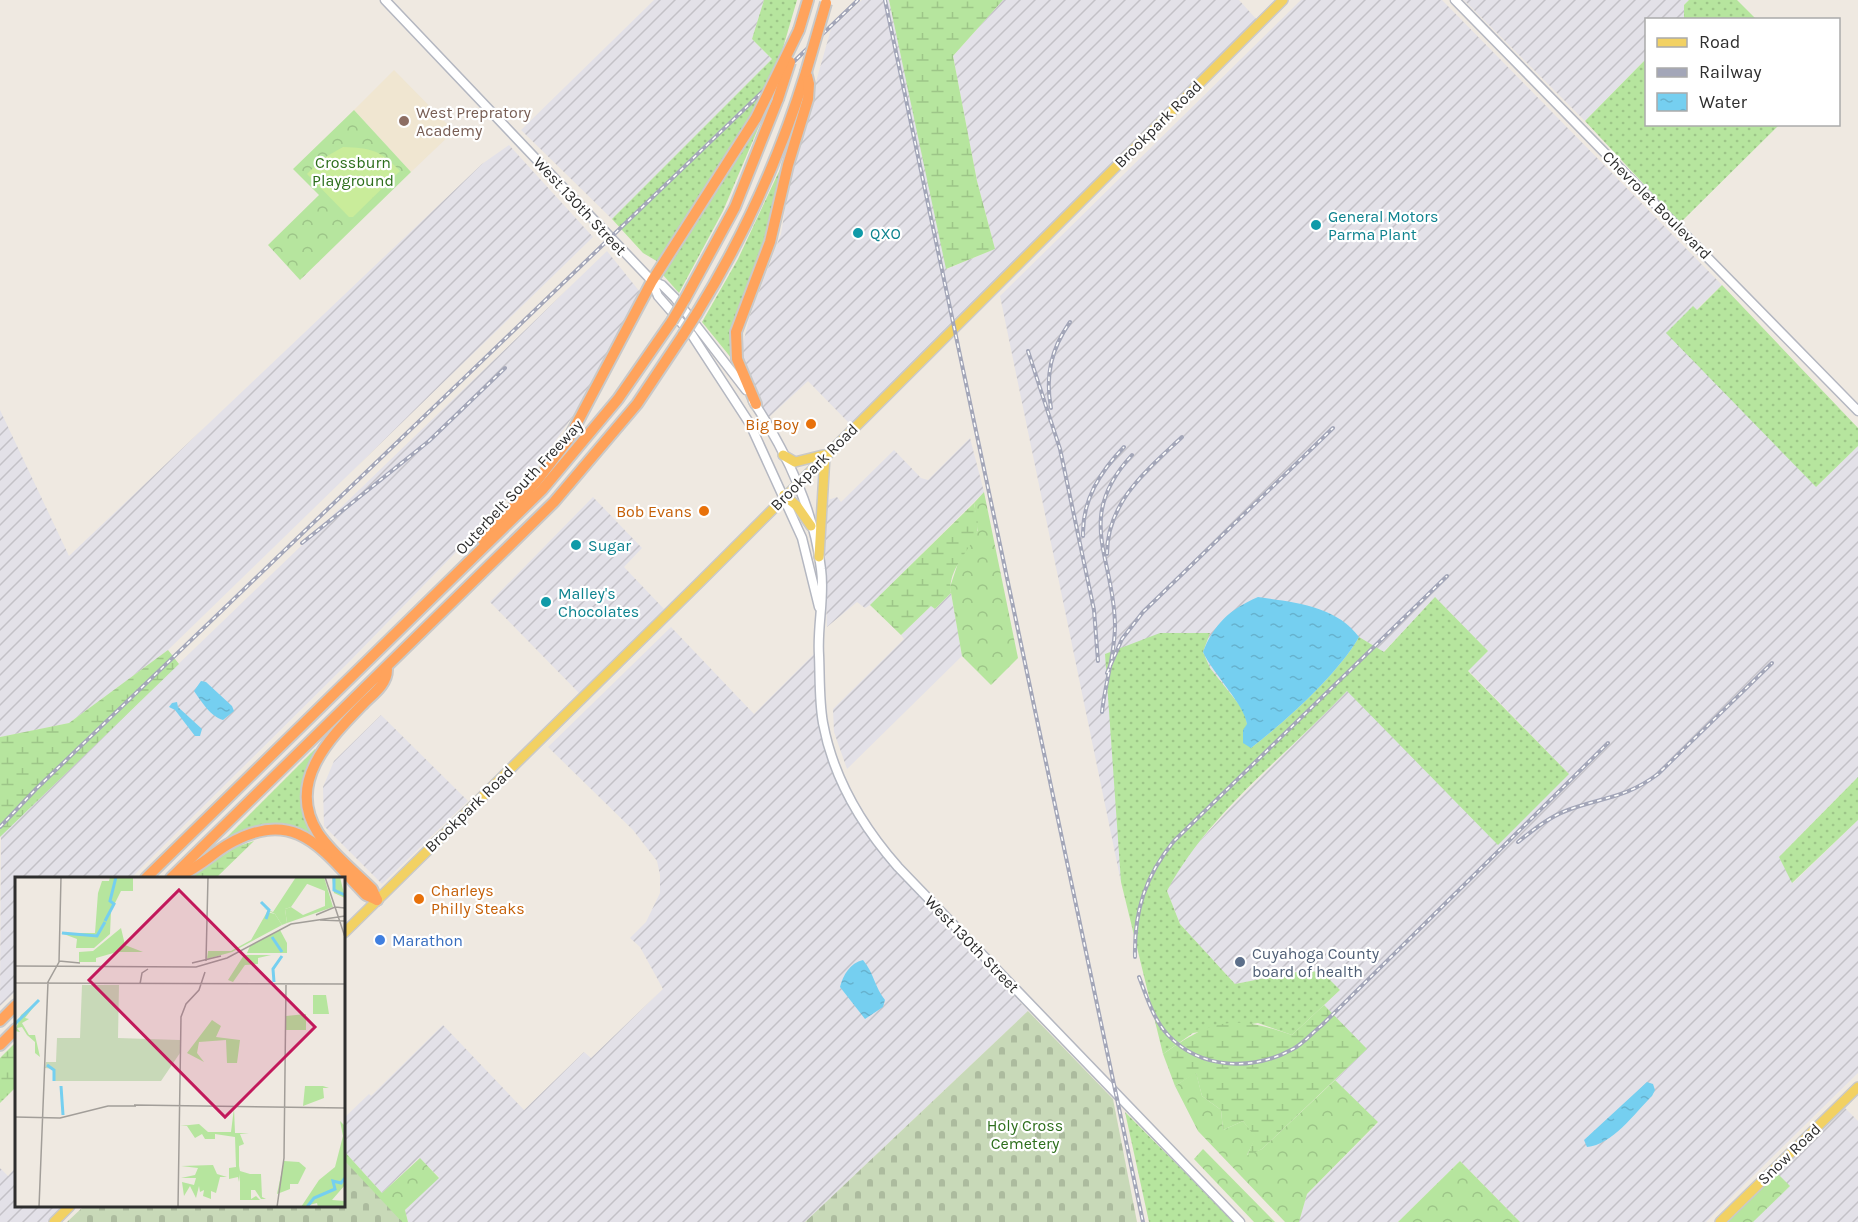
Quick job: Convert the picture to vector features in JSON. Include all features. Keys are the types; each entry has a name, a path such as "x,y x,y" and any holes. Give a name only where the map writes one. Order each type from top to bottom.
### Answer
{"highway":[{"name":"Outerbelt South Freeway","path":"148,877 563,467 634,378 685,299 735,207 778,99 808,0"},
{"name":"Outerbelt South Freeway","path":"173,877 387,669 574,481 637,404 697,313 745,226 769,174 806,72 826,1"},
{"path":"436,595 535,483 568,440 652,281 756,118 800,29"},
{"path":"756,404 737,359 736,332 770,242 788,165 808,99 809,84 806,72"},
{"path":"377,900 372,889 318,832 310,813 307,795 310,774 317,757 331,737 383,684 387,669"},
{"path":"173,877 182,875 227,844 249,834 264,829 287,829 312,841 366,895 377,900"},
{"path":"3,1018 15,1006"},
{"path":"0,1046 15,1030"}],"main road":[{"name":"West 130th Street","path":"385,0 652,281 662,285 675,298 718,351 756,404 796,483 815,537 823,588 819,654 823,723 836,768 869,832 920,889 1240,1222"},
{"name":"Brookpark Road","path":"345,932 701,581 825,454 1282,0"},
{"name":"Chevrolet Boulevard","path":"1455,0 1858,411"},
{"name":"West 130th Street","path":"652,281 655,291 692,335 743,410 755,433 802,538 820,609"},
{"path":"743,410 756,404"},
{"path":"755,433 768,428"},
{"path":"783,455 795,462 825,454 819,557"},
{"path":"784,495 797,506 811,526"},
{"path":"802,538 815,537"},
{"name":"Snow Road","path":"1720,1222 1858,1087"},
{"path":"54,1222 69,1207"}],"shaded area":[{"path":"654,0 764,0 752,39 772,59 612,219 521,130"},
{"path":"862,0 889,0 947,269 995,249 977,181 953,56 1003,0 1239,0 1258,21 850,424 808,381 767,419 738,372 741,352 750,315 781,234 792,166 831,29"},
{"path":"1301,0 1442,0 1722,285 1696,310 1693,307 1817,486 1858,446 1858,777 1779,857 1793,883 1858,820 1858,1073 1706,1222 1520,1222 1460,1161 1398,1222 1299,1222 1307,1194 1378,1123 1335,1080 1366,1049 1324,1005 1340,990 1307,970 1235,984 1180,924 1167,891 1183,859 1231,807 1330,708 1121,882 1000,296","holes":["1435,597 1488,651 1468,670 1569,774 1347,691"]},
{"path":"1464,0 1689,0 1684,5 1684,18 1645,18 1645,60 1585,121"},
{"name":"West Prepratory Academy","path":"394,70 454,131 411,172 354,110"},
{"path":"509,145 593,237 168,650 69,723 0,737 0,410 69,556 482,164"},
{"path":"607,251 640,292 573,416 532,474 348,663 132,877 15,877 15,992 0,1006 1,835"},
{"path":"970,438 984,492 870,605 865,608 857,602 827,627 824,559 825,501 837,497 841,502 894,450 921,478 928,480"},
{"path":"593,497 642,548 624,567 664,609 580,694 490,602"},
{"path":"951,593 962,656 847,769 834,732 833,709 904,639 901,635 932,605 935,609"},
{"path":"671,627 754,714 818,650 823,731 865,831 1028,1011 805,1222 408,1222 405,1210 439,1177 419,1158 382,1193 345,1152 345,1117 369,1094 371,1096 443,1025 524,1110 584,1052 591,1058 663,989 640,947 630,938 646,922 660,893 657,861 633,830 548,747"},
{"path":"381,715 468,801 382,884 324,826 323,787 334,761"},
{"path":"1843,1106 1858,1121 1858,1222 1726,1222"},
{"path":"0,1168 8,1176 15,1168 15,1207 62,1207 47,1222 0,1222"}],"green space":[{"path":"764,0 797,0 780,58 752,116 660,263 643,253 612,219 772,59 752,39"},
{"path":"889,0 1003,0 953,56 977,181 995,249 946,269"},
{"path":"1689,0 1737,0 1755,18 1684,18 1684,5"},
{"path":"1645,60 1645,126 1778,126 1680,223 1585,121"},
{"name":"Crossburn Playground","path":"354,110 411,172 300,280 268,245 319,195 293,169"},
{"path":"763,117 723,211 679,293 663,275 758,120"},
{"path":"343,147 361,148 381,154 400,171 353,217 349,217 307,174 322,159"},
{"path":"782,165 784,166 771,227 736,320 736,364 702,322 738,259"},
{"path":"1722,285 1858,428 1858,446 1816,487 1666,333 1693,306 1697,310"},
{"path":"984,492 1018,658 991,685 962,656 950,587 958,563 978,530 974,503"},
{"path":"974,503 978,529 952,576 951,593 935,609 931,606 901,635 870,605"},
{"path":"1435,597 1488,651 1468,671 1569,774 1498,845 1347,691 1226,810 1184,862 1167,891 1180,924 1235,984 1307,970 1323,973 1340,990 1292,1035 1258,1023 1193,1033 1163,1054 1121,882 1105,654 1160,633 1210,633 1203,652 1210,668 1245,712 1251,748 1325,682 1359,637 1384,652"},
{"path":"168,650 179,664 0,837 0,737 69,723"},
{"path":"315,749 317,751 307,775 316,835 314,838 298,830 220,844"},
{"path":"1858,777 1858,820 1792,883 1779,857"},
{"path":"254,841 217,877 190,877 236,847"},
{"path":"1324,1005 1367,1049 1262,1149 1247,1156 1255,1137 1243,1121 1223,1130 1221,1110 1202,1096 1196,1073 1175,1086 1163,1054 1197,1033 1225,1023 1239,1023 1255,1024 1292,1035"},
{"name":"Holy Cross Cemetery","path":"1028,1011 1113,1099 1137,1222 805,1222"},
{"path":"15,1043 15,1088 0,1103 0,1058"},
{"path":"1196,1072 1202,1096 1221,1110 1223,1130 1243,1121 1256,1137 1247,1155 1262,1149 1335,1080 1378,1122 1307,1194 1299,1222 1285,1222 1198,1131 1175,1086"},
{"path":"1125,1112 1234,1222 1149,1222"},
{"path":"1203,1149 1275,1222 1254,1222 1194,1159"},
{"path":"345,1152 382,1193 420,1158 439,1178 405,1210 408,1222 390,1222 345,1173"},
{"path":"345,1161 402,1222 67,1222 83,1207 345,1207"},
{"path":"1460,1161 1520,1222 1398,1222"},
{"path":"1776,1172 1790,1186 1753,1222 1726,1222"}],"water":[{"path":"1258,597 1300,604 1327,612 1339,618 1359,637 1325,682 1251,748 1243,743 1243,730 1247,724 1245,716 1203,652 1212,633 1224,618"},
{"path":"201,681 206,682 232,706 234,711 223,720 210,712 194,691"},
{"path":"177,702 178,707 202,729 200,736 195,736 175,710 169,707 172,703"},
{"path":"863,960 885,1000 883,1007 865,1019 840,987 848,970"},
{"path":"1647,1082 1653,1084 1655,1090 1631,1119 1605,1141 1587,1147 1584,1140"}],"railway":[{"path":"0,827 36,789 858,0"},
{"path":"885,0 1143,1222"},
{"path":"1051,408 1049,396 1051,363 1058,342 1070,322"},
{"path":"1028,351 1060,449 1094,610 1098,661"},
{"path":"302,543 429,441 505,368"},
{"path":"1107,673 1122,639 1143,612 1333,428"},
{"path":"1107,554 1114,518 1131,488 1182,437"},
{"path":"1083,536 1083,523 1094,487 1107,466 1124,447"},
{"path":"1102,712 1115,625 1113,600 1101,538 1101,518 1105,498 1115,478 1132,455"},
{"path":"1135,957 1137,925 1143,895 1164,854 1174,841 1447,576"},
{"path":"1518,842 1561,813 1625,793 1658,774 1772,663"},
{"path":"1139,977 1151,1008 1163,1029 1181,1047 1196,1055 1212,1061 1245,1063 1261,1061 1293,1049 1321,1026 1608,743"}],"place":[{"name":"West Prepratory Academy","path":"404,121"},
{"name":"General Motors Parma Plant","path":"1316,225"},
{"name":"QXO","path":"858,233"},
{"name":"Big Boy","path":"811,424"},
{"name":"Bob Evans","path":"704,511"},
{"name":"Sugar","path":"576,545"},
{"name":"Malley's Chocolates","path":"546,602"},
{"name":"Charleys Philly Steaks","path":"419,899"},
{"name":"Marathon","path":"380,940"},
{"name":"Cuyahoga County board of health","path":"1240,962"}]}
